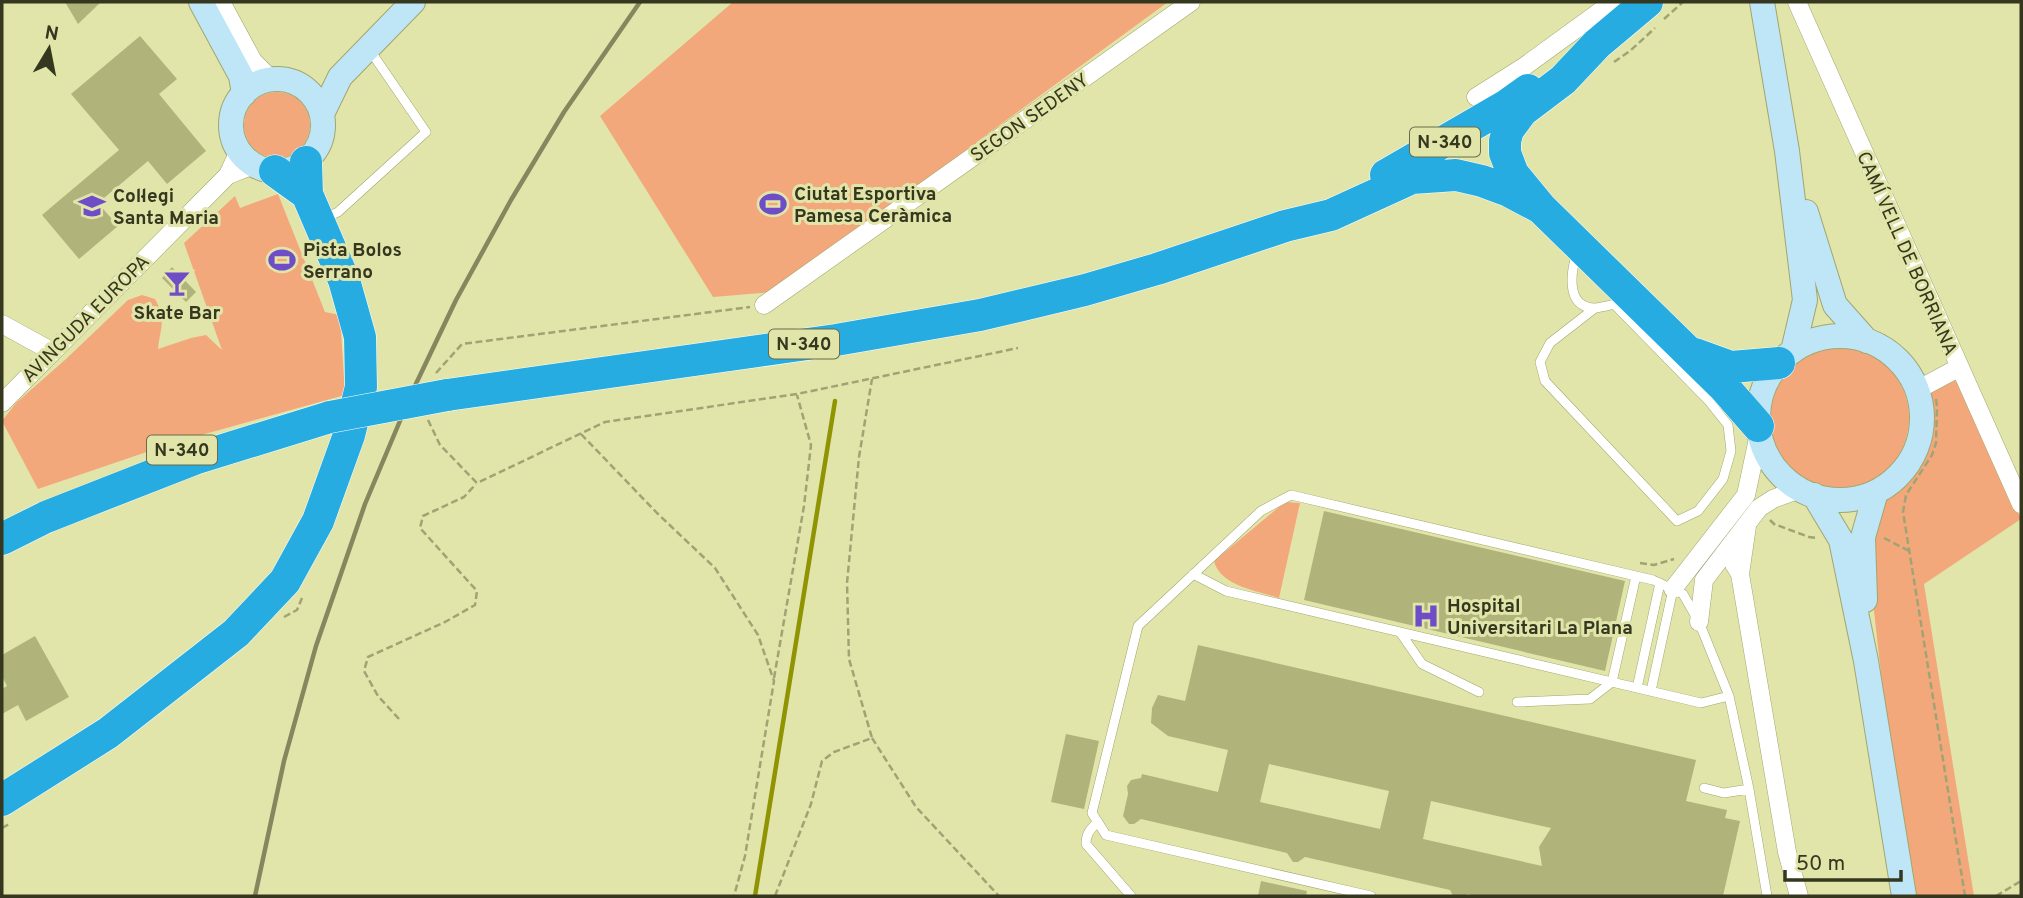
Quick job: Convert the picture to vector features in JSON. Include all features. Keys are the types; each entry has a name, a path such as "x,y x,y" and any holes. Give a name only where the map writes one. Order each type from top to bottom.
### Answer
{"highway":[{"name":"N-340","path":"2,519 112,473 177,452 275,426 447,395 835,340 980,315 1085,290 1157,269 1285,226 1403,166 1507,105 1602,55 1647,2"},
{"path":"1602,55 1522,111 1508,130 1505,141 1505,153 1513,174 1541,208 1579,246 1624,302 1687,351 1724,387 1759,430"},
{"path":"2,800 108,733 236,633 285,580 318,521 349,435 361,387 360,337 344,280 313,207 306,162"},
{"path":"256,163 313,207"},
{"path":"1285,226 1331,215 1412,178 1433,176 1457,175 1482,181 1509,191 1541,208"},
{"path":"1687,351 1731,367 1786,357"},
{"name":"N-340","path":"2,539 58,512 181,463 330,417"}],"main road":[{"path":"201,2 241,76 244,94"},
{"path":"302,86 331,67 394,2"},
{"path":"322,114 340,77 412,2"},
{"path":"1762,2 1787,151 1805,300 1786,357 1766,382 1759,403 1759,430 1767,456 1781,475 1807,492 1835,500 1856,498 1876,492 1896,478 1911,460 1920,437 1924,386 1889,352 1867,341 1842,336 1816,340 1786,357"},
{"path":"272,79 288,80 302,86 318,103 322,114 324,127 321,140 315,152 296,168 256,163 232,137 231,121 235,107 244,94 272,79"},
{"path":"1787,151 1835,304 1867,341"},
{"path":"1807,492 1841,540 1866,660 1904,896"},
{"path":"1866,660 1863,537 1876,492"}],"street":[{"path":"221,2 253,61 272,79"},
{"name":"SEGON SEDENY","path":"764,305 1191,2"},
{"path":"1476,97 1525,66 1613,2"},
{"name":"CAMÍ VELL DE BORRIANA","path":"1797,2 2021,504"},
{"name":"AVINGUDA EUROPA","path":"2,402 228,175 256,163"},
{"path":"2,324 51,351"},
{"path":"1924,386 1960,368"},
{"path":"1741,574 1726,551 1726,536 1746,495 1759,430"},
{"path":"1699,622 1704,580 1759,508 1773,499 1807,492"},
{"path":"1666,586 1746,495"},
{"path":"1748,523 1741,574 1787,852 1799,896"}],"lane":[{"path":"313,207 338,212 425,132 368,48"},
{"path":"1579,246 1572,268 1571,286 1577,299 1586,306 1595,308 1624,302 1728,425 1731,450 1723,479 1698,511 1676,521 1545,381 1540,362 1550,343 1595,308"},
{"path":"1371,896 1107,835 1092,813 1138,626 1261,511 1291,495 1636,576 1684,594 1699,622 1729,696 1749,789 1767,896"},
{"path":"1194,574 1226,591 1701,703 1729,696"},
{"path":"1517,702 1590,699 1612,682 1636,576"},
{"path":"1637,688 1666,586"},
{"path":"1651,691 1666,586"},
{"path":"1400,632 1422,664 1479,692"},
{"path":"1704,788 1724,793 1749,789"},
{"path":"1098,822 1090,829 1086,844 1131,896"}],"path":[{"path":"1602,55 1630,51 1682,2"},
{"path":"872,379 859,457 847,583 849,659 872,738 916,807 999,896"},
{"path":"1924,386 1937,407 1936,443 1932,455 1906,495 1903,512 1965,896"},
{"path":"734,896 745,856 804,506 811,445 797,394"},
{"path":"581,434 657,513 715,568 758,635 774,681"},
{"path":"399,719 378,696 364,671 368,657 445,622 475,605 477,591 420,528 423,516 464,497 477,483"},
{"path":"1636,576 1639,563 1654,565 1679,557"},
{"path":"775,896 811,804 822,761 834,752 872,738"},
{"path":"1996,896 2021,881"}],"shaded area":[{"name":"Ciutat Esportiva Pamesa Ceràmica","path":"733,2 1168,2 772,292 713,297 600,116"},
{"path":"277,92 300,102 310,125 300,148 277,158 254,148 244,125 254,102"},
{"path":"278,194 325,312 340,315 345,395 176,442 38,489 2,421 16,403 128,300 142,295 155,299 161,312 158,349 206,335 222,350 184,243 235,196 240,208"},
{"path":"1838,347 1865,352 1888,368 1904,391 1909,418 1904,445 1888,468 1865,484 1838,489 1811,484 1788,468 1772,445 1767,418 1772,391 1788,368 1811,352"},
{"path":"1959,382 2021,519 1924,584 1974,896 1914,896 1883,692 1868,542 1881,503 1911,477 1923,459 1932,426 1928,394 1937,387"},
{"path":"1285,502 1300,503 1279,598 1232,582 1218,569 1214,561"}],"building":[{"path":"65,2 101,2 78,24"},
{"path":"140,36 177,79 159,94 206,151 167,184 148,161 98,203 118,226 79,259 42,215 119,150 71,94"},
{"path":"172,267 196,292 186,302 162,278"},
{"path":"1324,511 1625,581 1605,671 1304,600"},
{"path":"35,636 69,697 26,721 18,705 2,714 2,689 7,686 2,676 2,655"},
{"path":"1198,645 1696,760 1686,801 1727,810 1725,818 1740,821 1723,896 1453,896 1450,890 1305,857 1293,862 1287,853 1141,819 1129,824 1123,816 1127,786 1131,780 1141,778 1142,774 1218,792 1228,750 1168,736 1151,723 1152,708 1158,695 1185,701","holes":["1269,764 1389,791 1380,829 1260,802","1431,801 1551,828 1539,847 1542,866 1423,839"]},
{"path":"1066,734 1099,741 1084,809 1051,802"},
{"path":"1261,881 1307,891 1306,896 1258,896"}],"waterway":[{"path":"755,896 835,401"}],"railway":[{"path":"255,896 284,761 316,646 365,504 413,390 456,300 511,200 564,112 640,2"}],"place":[{"name":"Ciutat Esportiva Pamesa Ceràmica","path":"773,204"},
{"name":"Col·legi Santa Maria","path":"92,206"},
{"name":"Pista Bolos Serrano","path":"282,260"},
{"name":"Skate Bar","path":"177,283"},
{"name":"Hospital Universitari La Plana","path":"1426,616"}]}
